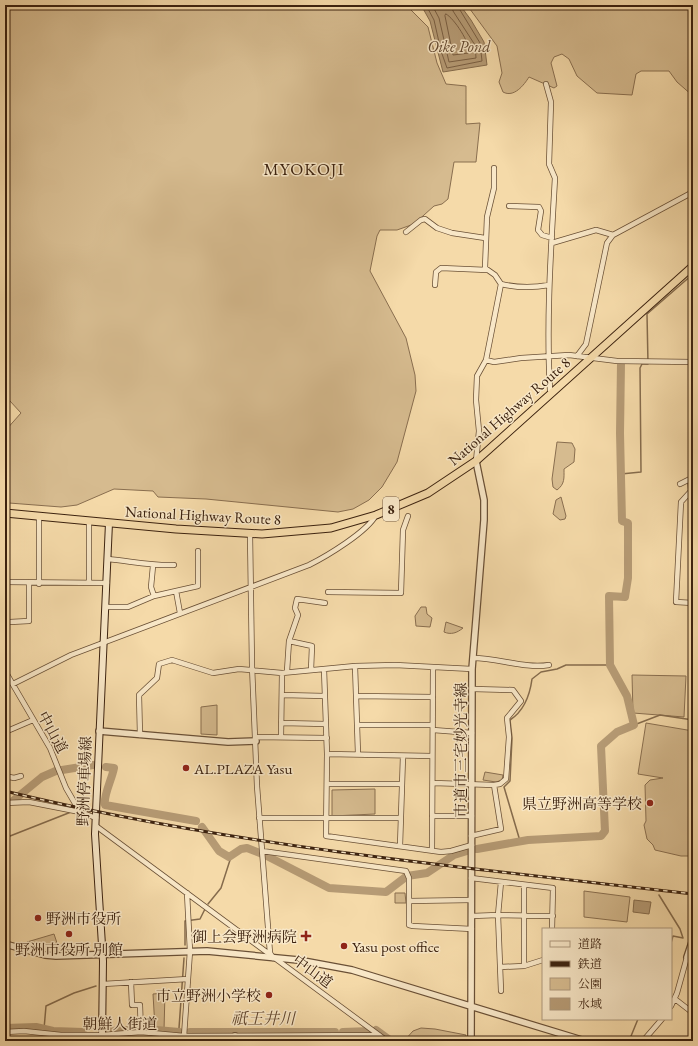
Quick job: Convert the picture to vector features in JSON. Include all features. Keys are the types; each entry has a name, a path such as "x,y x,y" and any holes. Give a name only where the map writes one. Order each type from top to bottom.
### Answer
{"highway":[{"name":"National Highway Route 8","path":"5,513 250,534 314,531 376,516 428,493 476,461 693,266"}],"main road":[{"name":"野洲停車場線","path":"102,1038 103,984 96,854 96,818 99,731 105,642 109,523"}],"street":[{"path":"546,84 551,102 549,164 555,178 549,285 548,357 550,390 552,392"},
{"path":"487,270 484,264 485,238 487,217 494,188 494,168"},
{"path":"577,356 586,344 595,302 596,286 607,242 613,235 693,192"},
{"path":"509,206 539,207 541,211 538,230 542,235 552,241 596,230 613,235"},
{"path":"406,232 421,220 426,219 437,228 452,233 485,238"},
{"path":"435,285 436,272 441,268 487,270 495,275 500,284 486,360 477,376 476,400 479,431 476,461"},
{"path":"500,284 518,288 532,288 549,285"},
{"path":"486,360 494,362 577,356 590,358 693,362"},
{"name":"市道市三宅妙光寺線","path":"471,1041 472,669 484,520 484,500 476,461"},
{"path":"680,484 692,479 691,491 681,502 676,602 693,603"},
{"path":"39,516 39,584"},
{"path":"13,684 71,655 250,588 320,560 372,523 376,516"},
{"path":"328,592 401,592 403,530 408,516"},
{"path":"89,521 89,583"},
{"path":"250,534 252,670 259,818 270,953 273,958"},
{"path":"106,607 128,607 154,596 198,586 198,551"},
{"path":"108,559 140,562 153,566 174,566"},
{"path":"153,566 151,587 154,596"},
{"path":"5,582 29,584 107,583"},
{"path":"10,622 29,621 29,584"},
{"path":"176,591 180,613"},
{"path":"281,738 284,672 289,641 298,615 295,608 297,599 325,603"},
{"path":"289,641 312,646 311,670"},
{"path":"473,658 488,658 532,666 550,665"},
{"path":"140,735 139,695 157,678 159,664 172,660 212,673 239,669 284,672 355,666 472,669"},
{"path":"355,666 358,754"},
{"path":"432,850 433,667"},
{"path":"324,669 327,738 326,836 432,850 451,851 472,845"},
{"name":"中山道","path":"5,671 50,748 66,788 80,812"},
{"path":"433,783 494,785 500,784 506,779 509,736 507,718 514,712 521,701 513,690 473,689"},
{"path":"282,695 324,696"},
{"path":"357,696 433,697"},
{"path":"5,732 33,720"},
{"path":"282,723 326,724"},
{"path":"358,724 432,728 472,733"},
{"path":"99,731 228,742 256,739 327,738"},
{"path":"327,754 432,756"},
{"path":"400,846 403,756"},
{"path":"5,776 14,778 21,776"},
{"path":"327,784 401,784"},
{"path":"472,836 501,829 494,785"},
{"path":"5,803 29,802 80,812 96,818"},
{"path":"432,816 472,816"},
{"path":"259,818 400,818"},
{"name":"中山道","path":"96,826 387,1041"},
{"path":"262,851 406,871 408,876 409,925 472,929"},
{"path":"472,878 553,888 552,928"},
{"path":"501,882 498,914 501,991"},
{"path":"524,885 524,966"},
{"path":"184,1039 184,979 190,951 187,892"},
{"path":"409,901 472,900"},
{"path":"472,916 498,914 553,916"},
{"path":"672,1004 675,999 693,939"},
{"path":"5,944 45,955 85,956 190,951 298,960 352,970 585,1041"},
{"path":"500,967 524,966 542,960"},
{"path":"103,984 184,979"},
{"path":"131,982 132,1005 140,1005 141,1030"},
{"path":"675,999 693,1013"},
{"path":"643,1041 661,1020"},
{"name":"朝鮮人街道","path":"5,1032 24,1031 102,1038 141,1030 184,1039 301,1038 378,1035"},
{"path":"514,1041 522,1041"}],"green space":[{"path":"5,5 398,5 401,7 407,6 428,27 437,63 446,84 466,86 466,124 480,123 476,162 454,162 448,199 442,204 434,206 414,224 397,230 380,230 377,236 370,271 406,338 415,375 416,391 397,462 382,487 369,500 353,509 338,512 206,499 158,497 153,491 114,489 77,505 61,507 9,503 5,474 5,431 21,413 10,401 5,398"},
{"path":"467,5 693,5 693,96 677,82 669,71 641,71 636,74 632,95 597,93 577,76 569,59 562,54 554,57 551,63 557,86 554,88 529,77 515,92 503,92 499,82 502,73 497,46"},
{"path":"557,442 572,443 575,449 574,462 564,469 563,483 557,490 553,487 552,479"},
{"path":"561,497 566,516 565,519 560,520 553,514 556,500"},
{"path":"421,607 426,607 427,614 432,618 430,627 416,626 415,616"},
{"path":"446,622 463,628 454,633 444,632"},
{"path":"632,675 686,676 684,717 633,713"},
{"path":"217,705 217,735 201,734 201,707"},
{"name":"県立野洲高等学校","path":"646,723 693,731 693,856 681,856 655,850 653,845 647,839 644,825 646,821 645,785 650,780 663,778 638,774"},
{"path":"485,772 503,775 502,780 496,782 483,780"},
{"path":"375,789 375,814 332,816 332,790"},
{"path":"584,891 630,897 627,922 584,917"},
{"path":"395,893 405,893 406,903 395,903"},
{"path":"54,934 58,946 27,942"},
{"path":"165,993 164,1030 155,1028 153,994"},
{"path":"421,1028 466,1035 465,1041 404,1041 413,1031"}],"water":[{"name":"Oike Pond","path":"421,5 460,5 484,42 487,65 443,72 430,21"},
{"path":"634,900 651,902 649,914 633,912"}],"waterway":[{"path":"621,474 641,472 640,368 642,364 648,364 647,314 693,274"},
{"path":"477,849 528,840 601,836 605,831 601,746 617,732 634,725 627,696 610,665 609,596 625,597 628,578 628,523 622,521 620,433 621,363"},
{"path":"520,841 504,787 510,781 512,738 510,720 523,707 530,690 532,679 541,672 557,669 566,665 610,665"},
{"path":"634,725 660,715 693,720"},
{"path":"62,770 93,765"},
{"path":"106,767 114,768 105,797 105,805 196,821"},
{"path":"14,800 42,777 58,770"},
{"path":"81,810 90,812"},
{"path":"5,838 71,812"},
{"path":"202,827 219,851 229,857 241,849 247,848 265,855 329,888 386,892 407,876 427,873 454,855 467,851"},
{"path":"208,904 221,888 231,857"},
{"path":"659,895 680,929 683,938 673,936 672,940"},
{"path":"185,945 185,921 200,919 205,909"},
{"path":"177,1032 179,1028 184,958"},
{"path":"44,1029 46,1006 74,993 96,986"},
{"path":"629,1041 638,1020"},
{"name":"祇王井川","path":"5,1028 36,1027 53,1031 83,1032"},
{"name":"祇王井川","path":"109,1031 145,1029 179,1032"},
{"name":"祇王井川","path":"376,1030 391,1041"},
{"name":"祇王井川","path":"343,1032 371,1031"},
{"name":"祇王井川","path":"190,1032 335,1032"}],"railway":[{"path":"5,791 90,810 261,841 434,864 693,894"}],"place":[{"name":"AL.PLAZA Yasu","path":"186,768"},
{"name":"県立野洲高等学校","path":"650,803"},
{"name":"野洲市役所","path":"38,918"},
{"name":"野洲市役所 別館","path":"69,934"},
{"name":"御上会野洲病院","path":"306,936"},
{"name":"Yasu post office","path":"344,946"},
{"name":"市立野洲小学校","path":"269,995"}],"district":[{"name":"MYOKOJI","path":"304,169"}]}
